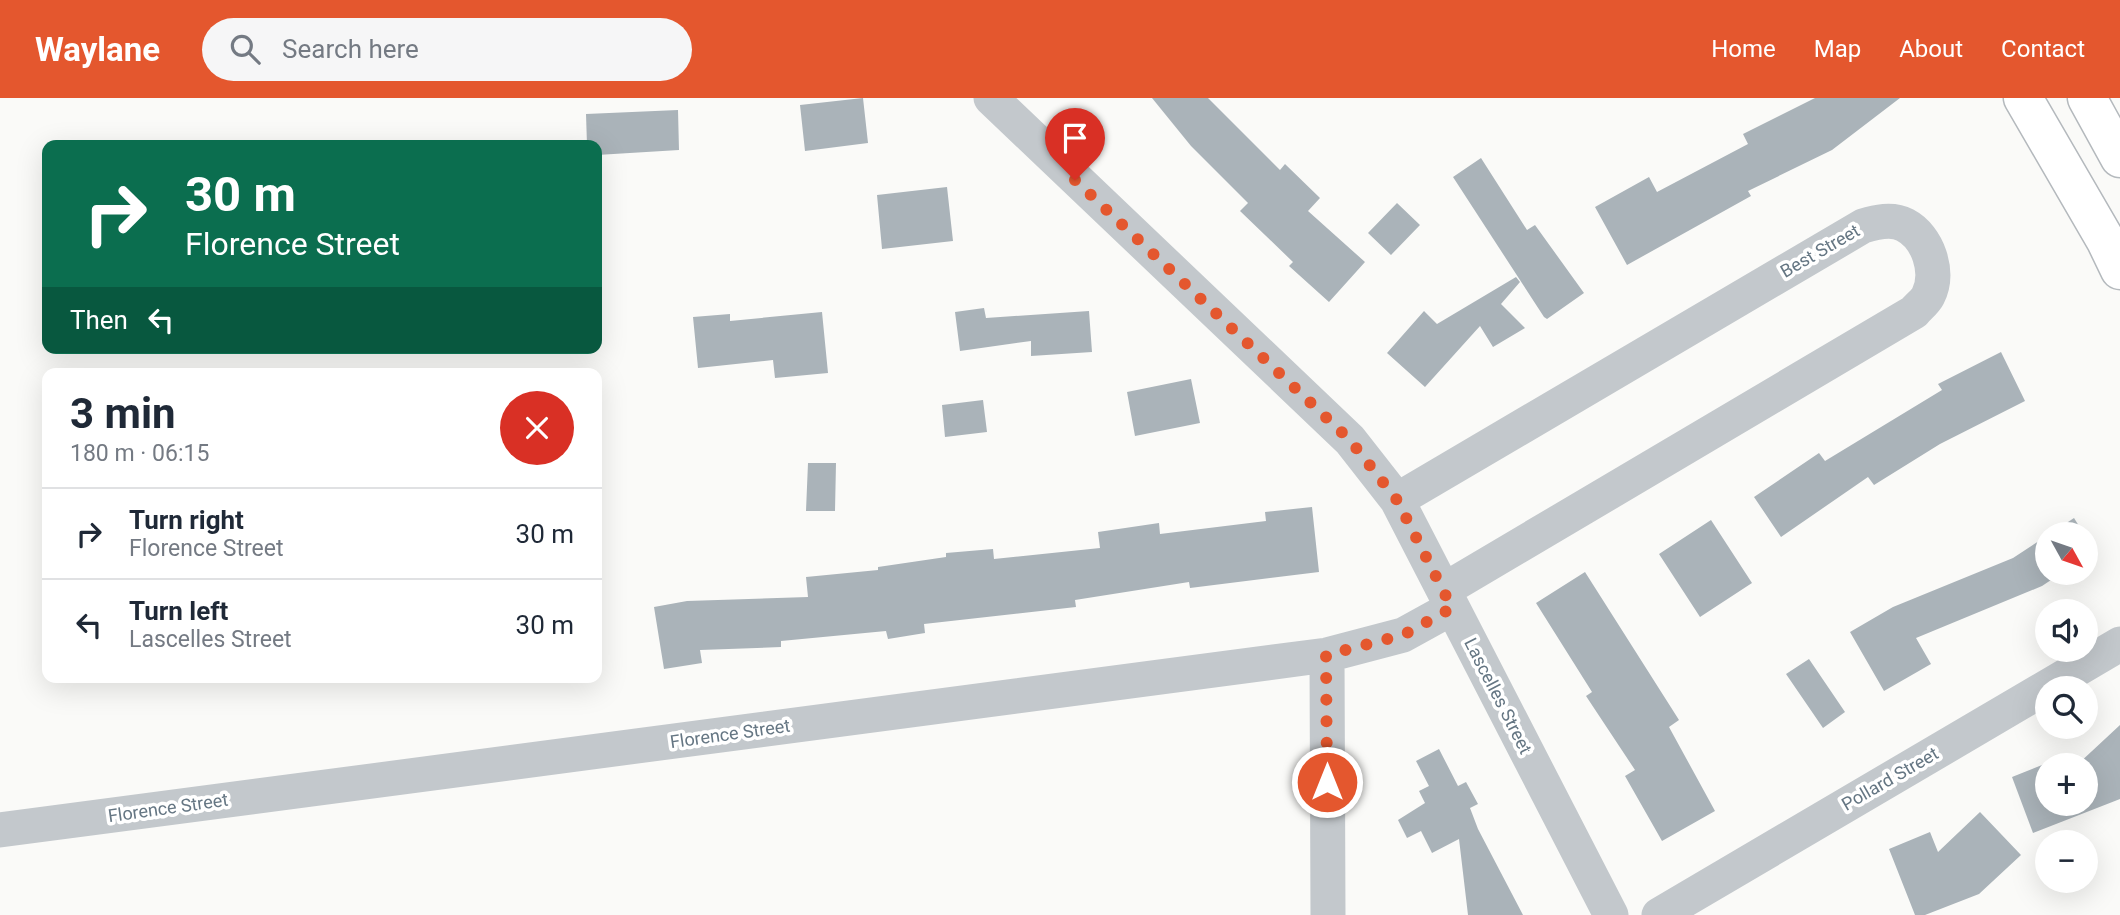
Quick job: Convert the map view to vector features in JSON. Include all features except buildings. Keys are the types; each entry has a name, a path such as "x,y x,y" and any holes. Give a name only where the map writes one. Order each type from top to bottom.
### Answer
{"highway":[{"path":"2023,98 2120,270"},
{"path":"2087,98 2120,158"}],"street":[{"name":"Lascelles Street","path":"991,98 1350,440 1397,500 1611,915"},
{"name":"Best Street","path":"1397,500 1863,226 1882,221 1903,224 1919,235 1930,254 1934,277 1928,296 1914,312 1448,599"},
{"name":"Florence Street","path":"0,830 1326,655 1403,635 1448,599"},
{"name":"Pollard Street","path":"1659,915 2120,644"},
{"path":"1326,655 1328,915"}],"route":[{"path":"1075,180 1350,440 1397,500 1452,608 1403,635 1326,655 1327,782"}]}
